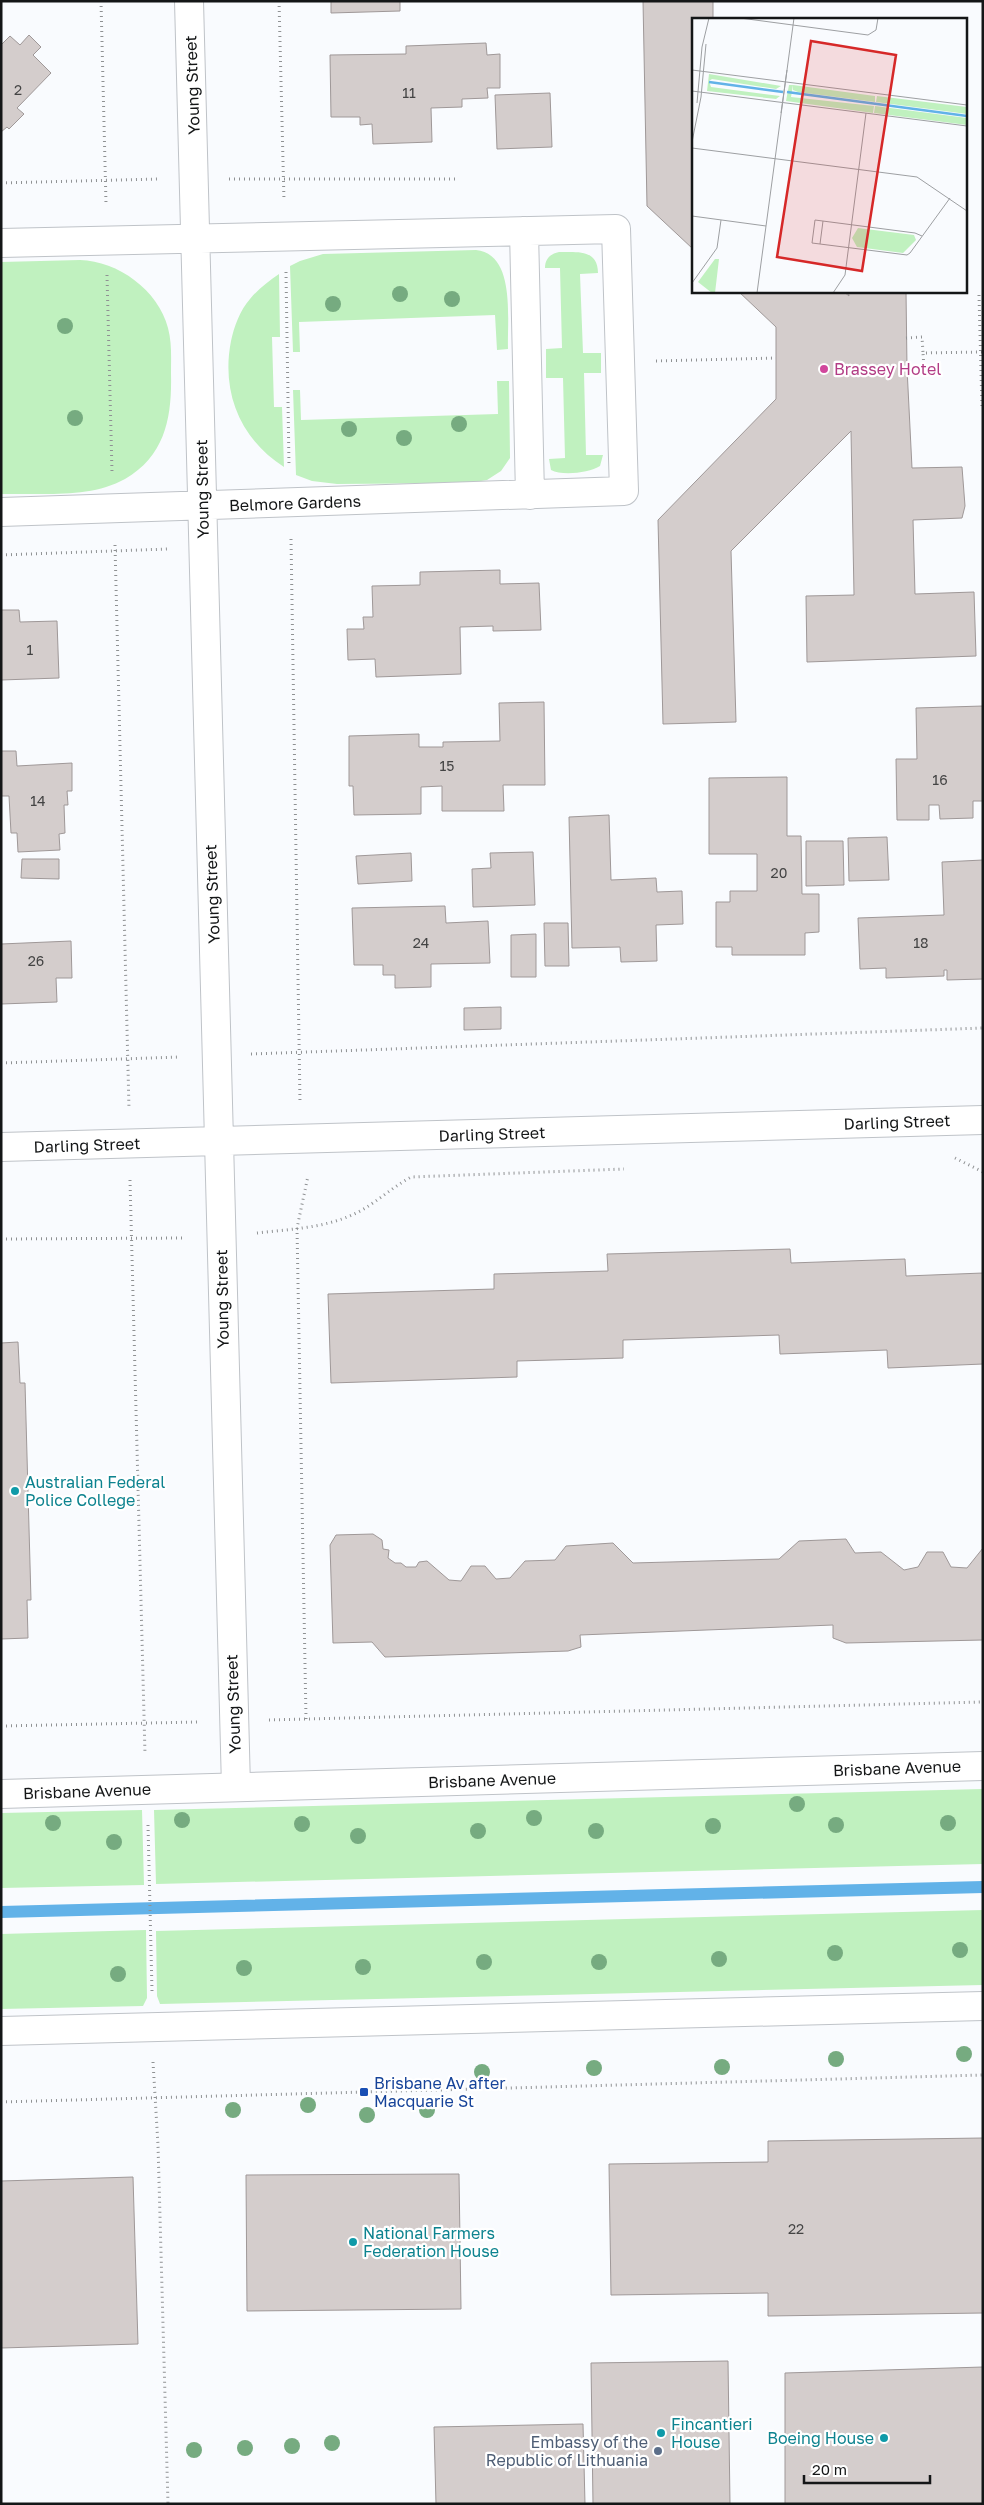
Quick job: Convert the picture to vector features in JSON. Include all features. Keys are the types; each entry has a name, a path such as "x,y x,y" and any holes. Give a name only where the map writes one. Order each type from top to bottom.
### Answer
{"street":[{"name":"Young Street","path":"189,1 236,1788"},
{"name":"Belmore Gardens","path":"1,243 285,235 616,229 624,491 290,504 1,512"},
{"path":"524,232 530,495"},
{"name":"Darling Street","path":"1,1147 983,1120"},
{"name":"Brisbane Avenue","path":"1,1794 147,1788 236,1788 983,1766"},
{"path":"1,2031 983,2006"}],"path":[{"path":"101,1 144,1723 151,1931"},
{"path":"279,1 301,1139 309,1172 297,1228 306,1719"},
{"path":"979,295 982,409"},
{"path":"906,338 922,337 924,368 907,368"},
{"path":"923,354 982,352"},
{"path":"620,362 776,358"},
{"path":"1,555 115,550 203,549"},
{"path":"1,1063 983,1028"},
{"path":"949,1156 983,1172"},
{"path":"1,1239 221,1238 332,1223 362,1210 394,1186 411,1177 630,1168"},
{"path":"1,1726 983,1702"},
{"path":"1,2102 983,2075"},
{"path":"154,2097 158,2145 168,2504"}],"green space":[{"path":"476,250 489,254 498,263 503,275 507,290 508,349 497,350 495,315 299,322 300,352 293,352 290,266 323,254"},
{"path":"559,252 579,252 590,256 597,265 598,273 580,274 583,353 601,353 601,373 584,373 586,455 603,455 600,466 576,473 562,473 551,470 549,459 565,458 563,378 546,378 546,349 562,348 560,268 545,268 549,257"},
{"path":"80,260 108,266 122,272 146,290 163,314 171,345 170,404 164,433 150,458 139,469 125,479 111,485 96,490 64,494 1,494 1,262"},
{"path":"279,274 280,337 272,337 274,407 282,407 284,467 256,443 245,428 237,413 229,378 231,341 240,313 256,292"},
{"path":"497,381 509,381 510,458 501,471 487,480 469,483 337,484 312,481 296,475 293,390 300,390 301,420 498,414"},
{"path":"983,1789 983,1864 156,1884 154,1810"},
{"path":"142,1810 144,1885 1,1888 1,1813"},
{"path":"983,1910 983,1985 160,2004 157,1996 156,1931"},
{"path":"146,1930 147,1998 143,2006 1,2009 1,1934"}],"building":[{"path":"331,1 400,1 400,11 331,13"},
{"path":"643,1 713,1 713,18 692,18 692,248 647,206"},
{"path":"29,35 41,47 33,55 51,73 17,108 24,114 9,129 7,127 1,132 1,45 10,36 20,45"},
{"path":"486,43 487,55 500,54 500,88 487,88 488,98 462,99 462,107 431,108 432,142 373,144 372,124 360,125 360,117 331,117 330,55 406,54 406,46"},
{"path":"550,93 552,147 497,149 495,95"},
{"path":"739,292 844,292 849,296 848,292 906,292 907,368 912,468 962,467 965,506 962,518 913,520 915,594 974,592 976,656 807,662 806,596 854,595 851,431 731,551 736,722 663,724 658,520 776,399 776,327"},
{"path":"500,570 500,584 539,583 541,630 493,631 493,626 460,627 461,674 376,677 375,659 348,660 347,629 364,629 363,617 373,617 372,586 420,585 420,572"},
{"path":"1,610 19,610 20,622 57,621 59,678 1,680"},
{"path":"544,702 545,785 503,785 504,811 442,811 442,786 421,787 421,814 354,815 353,786 349,786 349,736 419,734 419,747 443,747 443,742 500,741 499,703"},
{"path":"983,706 983,801 973,801 973,818 940,819 939,805 929,805 929,820 897,820 896,759 917,759 916,708"},
{"path":"1,751 16,751 17,766 72,763 72,791 67,791 68,805 64,805 65,833 59,834 60,850 18,852 17,833 11,833 9,796 1,796"},
{"path":"787,777 787,836 801,836 802,894 819,894 819,932 805,933 805,955 732,955 732,947 716,947 716,902 730,902 730,891 757,891 757,854 709,854 709,778"},
{"path":"609,815 611,880 656,878 657,892 682,891 683,924 656,925 657,961 621,962 620,947 572,948 569,817"},
{"path":"887,837 889,880 849,881 848,838"},
{"path":"806,841 843,841 844,885 806,886"},
{"path":"533,852 535,905 473,907 472,869 491,868 490,853"},
{"path":"411,853 412,881 358,884 356,856"},
{"path":"22,859 59,859 59,879 21,878"},
{"path":"983,860 983,979 947,980 947,970 944,970 944,976 886,978 886,968 860,969 858,918 944,915 942,862"},
{"path":"445,906 446,923 488,921 490,963 431,964 431,987 395,988 395,975 383,975 383,965 354,965 352,908"},
{"path":"544,923 568,923 569,966 545,966"},
{"path":"536,934 536,977 511,977 511,935"},
{"path":"71,941 72,978 56,978 57,1002 1,1004 1,944"},
{"path":"501,1007 501,1029 464,1030 464,1008"},
{"path":"790,1249 791,1263 905,1259 906,1276 983,1273 983,1364 888,1368 887,1350 780,1354 779,1335 623,1340 623,1358 517,1361 517,1377 331,1383 328,1294 494,1289 494,1274 608,1271 607,1254"},
{"name":"Australian Federal Police College","path":"18,1342 20,1383 25,1383 31,1600 27,1600 28,1638 1,1639 1,1343"},
{"path":"373,1534 382,1540 383,1549 389,1550 388,1558 395,1563 401,1563 406,1567 416,1567 419,1562 427,1561 449,1580 461,1581 471,1566 485,1566 496,1579 510,1578 525,1561 555,1560 566,1546 613,1543 633,1563 779,1559 799,1541 846,1539 855,1553 881,1552 904,1570 918,1567 927,1552 943,1552 951,1567 967,1568 983,1548 983,1640 846,1643 833,1638 833,1625 580,1635 581,1647 568,1651 385,1657 372,1642 333,1643 330,1545 336,1535"},
{"path":"983,2138 983,2313 768,2316 768,2293 611,2295 609,2164 768,2162 768,2141"},
{"name":"National Farmers Federation House","path":"459,2174 461,2309 247,2311 246,2175"},
{"path":"133,2177 138,2344 1,2348 1,2181"},
{"name":"Fincantieri House","path":"728,2361 730,2504 593,2504 591,2363"},
{"name":"Boeing House","path":"983,2367 983,2504 785,2504 785,2373"},
{"path":"583,2424 585,2504 436,2504 434,2427"}],"waterway":[{"path":"1,1912 983,1887"}],"place":[{"name":"Brassey Hotel","path":"824,369"},
{"name":"Australian Federal Police College","path":"15,1491"},
{"name":"Brisbane Av after Macquarie St","path":"364,2092"},
{"name":"National Farmers Federation House","path":"353,2242"},
{"name":"Fincantieri House","path":"661,2433"},
{"name":"Boeing House","path":"884,2438"},
{"name":"Embassy of the Republic of Lithuania","path":"658,2451"}]}
